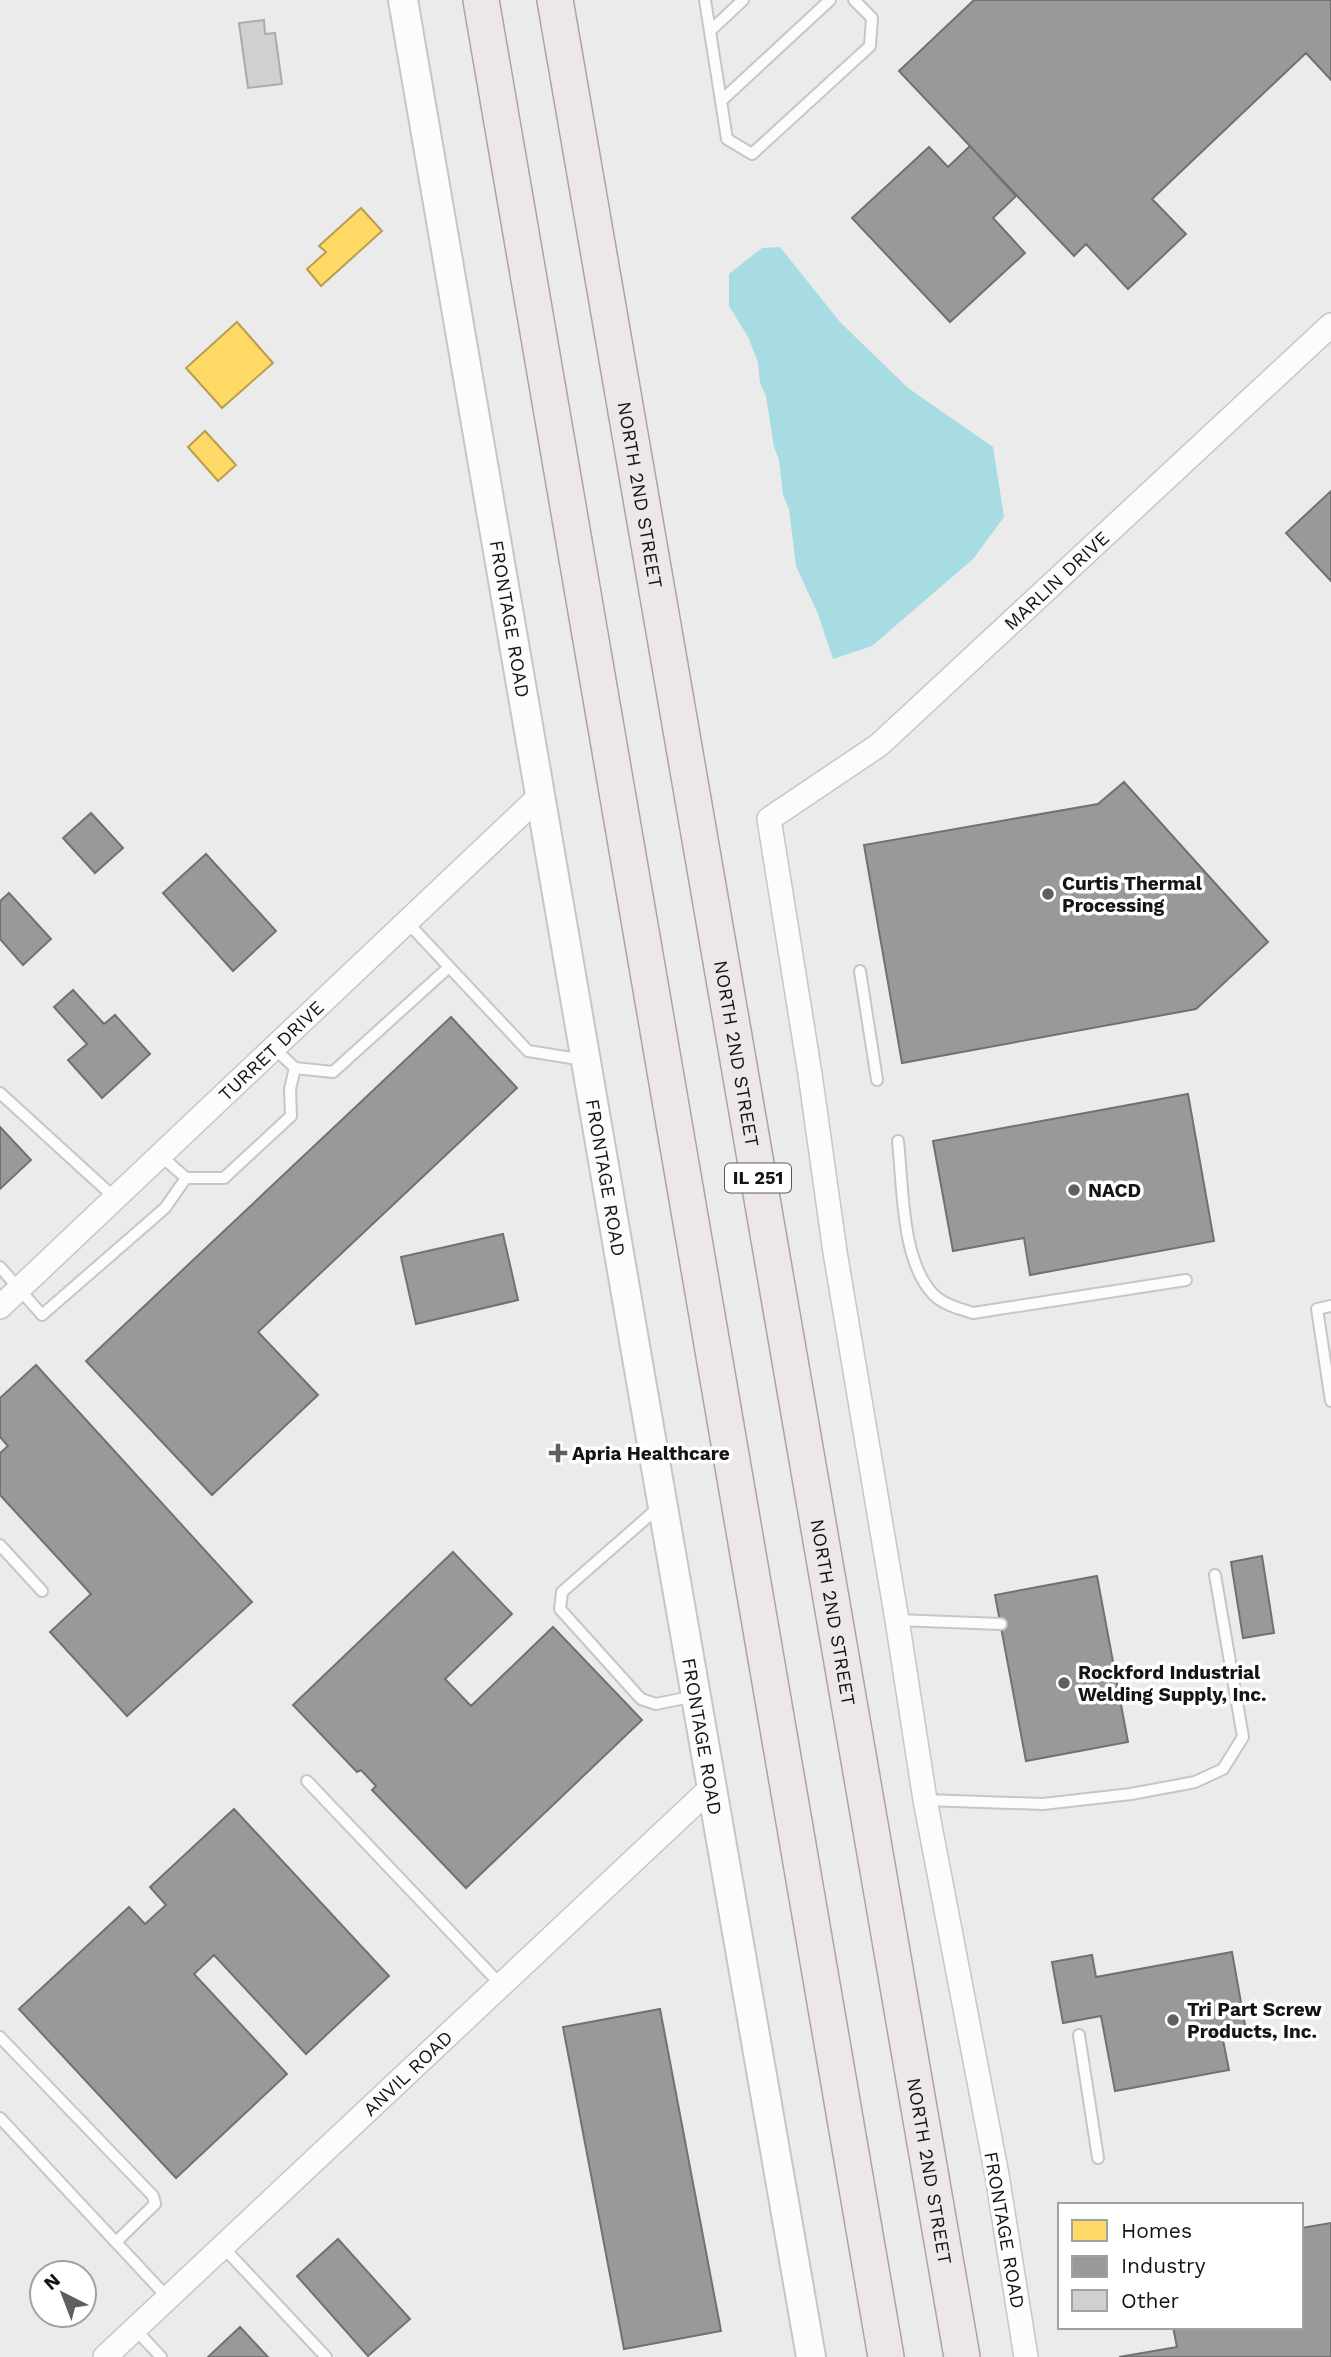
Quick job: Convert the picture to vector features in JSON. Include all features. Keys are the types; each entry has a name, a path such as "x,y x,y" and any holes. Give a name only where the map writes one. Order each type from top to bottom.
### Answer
{"main road":[{"path":"481,0 886,2357"},
{"name":"NORTH 2ND STREET","path":"555,0 962,2357"}],"street":[{"name":"FRONTAGE ROAD","path":"403,0 542,794 710,1788 811,2357"},
{"name":"MARLIN DRIVE","path":"769,820 879,745 1331,326"},
{"name":"TURRET DRIVE","path":"0,1307 542,794"},
{"name":"FRONTAGE ROAD","path":"769,820 810,1074 835,1252 925,1800 997,2175 1026,2357"},
{"name":"ANVIL ROAD","path":"105,2357 710,1788"}],"lane":[{"path":"705,0 727,139 752,154 870,46 872,18 854,0"},
{"path":"710,31 743,0"},
{"path":"721,101 830,0"},
{"path":"407,922 528,1051 587,1060"},
{"path":"274,1048 295,1068 333,1072 449,967"},
{"path":"860,971 877,1080"},
{"path":"160,1155 186,1178 224,1178 291,1116 290,1089 295,1068"},
{"path":"0,1093 114,1198"},
{"path":"898,1141 910,1252 920,1275 935,1297 945,1302 973,1313 1186,1280"},
{"path":"0,1267 42,1315 165,1208 186,1178"},
{"path":"1331,1306 1317,1309 1331,1401"},
{"path":"662,1504 562,1592 560,1609 641,1699 656,1704 695,1696"},
{"path":"0,1545 42,1591"},
{"path":"925,1800 1043,1804 1131,1794 1195,1782 1223,1769 1243,1737 1215,1575"},
{"path":"897,1620 1001,1624"},
{"path":"307,1781 501,1985"},
{"path":"1079,2035 1098,2158"},
{"path":"0,2036 153,2196 155,2204 150,2211 116,2242"},
{"path":"0,2118 168,2298"},
{"path":"222,2246 326,2357"},
{"path":"135,2329 161,2357"}],"water":[{"path":"780,247 840,322 908,388 993,447 1004,517 973,559 872,646 833,659 818,614 796,566 789,509 783,495 779,460 774,447 766,396 760,383 758,362 748,337 729,306 729,274 762,248"}],"building: Homes":[{"path":"361,208 382,231 321,286 307,269 326,252 319,246"},
{"path":"237,322 273,363 222,408 186,368"},
{"path":"205,431 236,465 218,481 188,447"}],"building: Industry":[{"path":"974,0 1331,0 1331,80 1306,53 1152,199 1186,234 1128,289 1086,244 1074,256 899,71"},
{"path":"970,146 1016,196 993,218 1025,253 950,322 852,218 929,147 948,167"},
{"path":"1331,491 1331,581 1286,533"},
{"name":"Curtis Thermal Processing","path":"1124,782 1268,942 1196,1009 902,1063 864,845 1098,804"},
{"path":"91,813 123,848 95,873 63,838"},
{"path":"206,854 276,931 233,971 163,893"},
{"path":"9,893 51,939 23,965 0,939 0,901"},
{"path":"73,990 104,1024 115,1015 150,1054 102,1098 68,1060 87,1044 54,1007"},
{"path":"451,1017 517,1088 258,1332 318,1395 212,1495 86,1361"},
{"name":"NACD","path":"1188,1094 1214,1241 1030,1275 1024,1238 953,1251 933,1141"},
{"path":"0,1127 31,1160 0,1189"},
{"path":"503,1234 518,1300 416,1324 401,1257"},
{"path":"36,1365 252,1602 127,1716 50,1632 91,1594 0,1495 0,1453 8,1446 0,1437 0,1398"},
{"path":"453,1552 512,1614 445,1679 471,1706 553,1627 642,1720 466,1888 372,1790 376,1786 361,1770 357,1772 293,1705"},
{"path":"1262,1556 1274,1633 1243,1638 1231,1562"},
{"name":"Rockford Industrial Welding Supply, Inc.","path":"1097,1576 1128,1742 1026,1761 995,1595"},
{"path":"234,1809 389,1976 306,2054 214,1955 194,1974 287,2074 176,2178 19,2009 129,1907 145,1924 166,1905 150,1887"},
{"name":"Tri Part Screw Products, Inc.","path":"1232,1952 1245,2025 1221,2030 1229,2070 1115,2091 1101,2016 1063,2023 1052,1962 1092,1955 1096,1977"},
{"path":"660,2009 721,2331 624,2349 563,2027"},
{"path":"1331,2223 1331,2357 1119,2357 1177,2347 1173,2329 1303,2329 1303,2228"},
{"path":"338,2239 410,2319 368,2356 297,2276"},
{"path":"240,2327 268,2357 208,2357"}],"building: Other":[{"path":"264,20 265,34 275,33 282,84 248,88 239,23"}],"place":[{"name":"Curtis Thermal Processing","path":"1048,894"},
{"name":"NACD","path":"1074,1190"},
{"name":"Apria Healthcare","path":"558,1453"},
{"name":"Rockford Industrial Welding Supply, Inc.","path":"1064,1683"},
{"name":"Tri Part Screw Products, Inc.","path":"1173,2020"}]}
